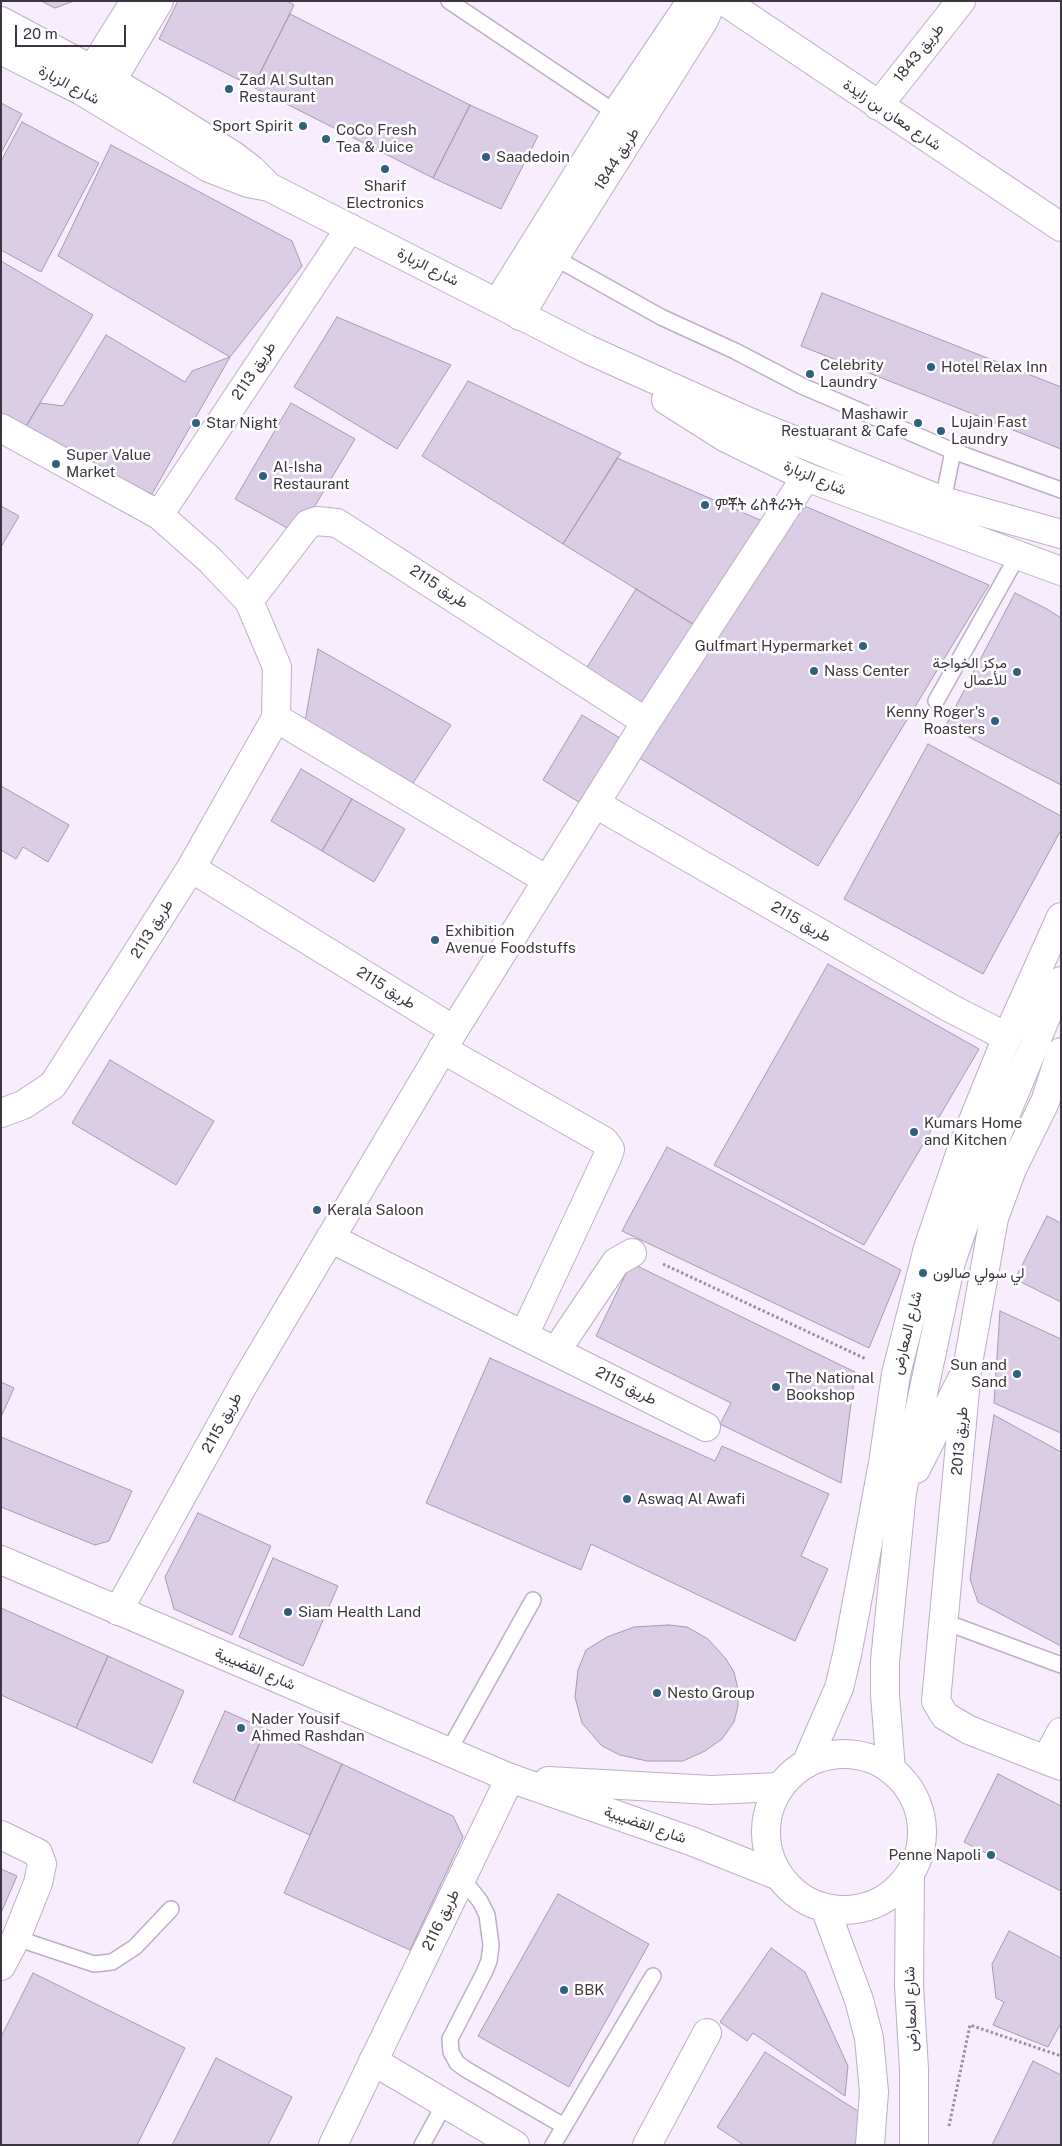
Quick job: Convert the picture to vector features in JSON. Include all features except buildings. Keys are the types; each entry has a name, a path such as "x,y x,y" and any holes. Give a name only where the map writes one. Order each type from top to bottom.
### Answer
{"street":[{"path":"96,86 135,1"},
{"path":"96,86 159,1"},
{"name":"طريق 1844","path":"509,309 543,252 616,114 686,9 694,1"},
{"name":"طريق 1844","path":"543,252 704,20 712,1"},
{"name":"شارع معان بن زايدة","path":"724,1 1061,227"},
{"name":"طريق 1843","path":"878,106 961,1"},
{"name":"شارع الزبارة","path":"1,21 96,86 209,168 248,183 269,187 587,349 749,422 943,501 1061,534"},
{"name":"شارع الزبارة","path":"1,50 96,86"},
{"name":"طريق 2113","path":"159,515 350,228"},
{"name":"شارع الزبارة","path":"587,349 726,438 806,477 1061,570"},
{"name":"طريق 2113","path":"1,428 159,515 210,560 249,601 277,667 276,718 192,868 53,1086 23,1106 1,1113"},
{"name":"طريق 2115","path":"118,1610 245,1382 448,1040 646,722 806,477"},
{"name":"طريق 2115","path":"249,601 308,524 317,521 337,523 646,722"},
{"path":"276,718 547,880"},
{"name":"طريق 2115","path":"596,804 950,1008 1007,1037"},
{"name":"طريق 2115","path":"192,868 448,1040"},
{"name":"شارع المعارض","path":"806,1764 839,1688 883,1463 896,1374 928,1248 962,1148 1007,1037 1061,917"},
{"name":"شارع المعارض","path":"891,1770 885,1695 885,1661 902,1492 951,1262 986,1161 1061,981"},
{"path":"448,1040 604,1141 610,1148 608,1158 524,1335"},
{"name":"طريق 2013","path":"1053,1763 969,1730 945,1716 936,1701 945,1622 967,1369 994,1218 1012,1169 1053,1094 1061,1052"},
{"name":"طريق 2115","path":"330,1238 706,1426"},
{"path":"556,1351 616,1262 632,1252"},
{"path":"902,1492 928,1448 967,1369"},
{"name":"شارع القضيبية","path":"1,1560 510,1778 691,1841 779,1876"},
{"path":"1053,1763 1061,1732"},
{"path":"835,1755 866,1758 891,1770 913,1796 921,1822 920,1848 910,1874 897,1890 880,1902 853,1910 825,1908 799,1896 779,1876 772,1863 766,1836 769,1810 780,1787 792,1774 806,1764 835,1755"},
{"name":"شارع القضيبية","path":"510,1778 712,1790 780,1787"},
{"name":"طريق 2116","path":"333,2145 510,1778"},
{"path":"1,1835 38,1853 42,1864 38,1883 16,1938 1,1966"},
{"name":"شارع المعارض","path":"910,1874 909,1986 914,2069 914,2145"},
{"path":"825,1908 860,2000 869,2038 874,2092 870,2145"},
{"path":"646,2145 707,2033"},
{"path":"373,2061 515,2145"}],"lane":[{"path":"449,1 616,114"},
{"path":"543,252 661,317 735,351 802,386 953,451 1061,490"},
{"path":"943,501 953,451"},
{"path":"936,701 1018,555"},
{"path":"448,1752 533,1600"},
{"path":"945,1622 1061,1665"},
{"path":"462,1877 480,1901 487,1915 491,1946 489,1961 484,1973 450,2039 451,2052 457,2063 467,2070 564,2126"},
{"path":"16,1938 94,1964 112,1962 135,1947 171,1909"},
{"path":"553,2145 653,1976"},
{"path":"422,2145 445,2103"}],"path":[{"path":"632,1252 652,1258 896,1374"},
{"path":"948,2136 970,2025 1061,2056"}],"place":[{"name":"Zad Al Sultan Restaurant","path":"229,89"},
{"name":"Sport Spirit","path":"303,126"},
{"name":"CoCo Fresh Tea & Juice","path":"326,139"},
{"name":"Saadedoin","path":"486,157"},
{"name":"Sharif Electronics","path":"385,169"},
{"name":"Hotel Relax Inn","path":"931,367"},
{"name":"Celebrity Laundry","path":"810,374"},
{"name":"Star Night","path":"196,423"},
{"name":"Mashawir Restuarant & Cafe","path":"918,423"},
{"name":"Lujain Fast Laundry","path":"941,431"},
{"name":"Super Value Market","path":"56,464"},
{"name":"Al-Isha Restaurant","path":"263,476"},
{"name":"ምቾት ሬስቶራንት","path":"705,505"},
{"name":"Gulfmart Hypermarket","path":"863,646"},
{"name":"Nass Center","path":"814,671"},
{"name":"مركز الخواجة للأعمال","path":"1017,672"},
{"name":"Kenny Roger's Roasters","path":"995,721"},
{"name":"Exhibition Avenue Foodstuffs","path":"435,940"},
{"name":"Kumars Home and Kitchen","path":"914,1132"},
{"name":"Kerala Saloon","path":"317,1210"},
{"name":"لي سولي صالون","path":"923,1273"},
{"name":"Sun and Sand","path":"1017,1374"},
{"name":"The National Bookshop","path":"776,1387"},
{"name":"Aswaq Al Awafi","path":"627,1499"},
{"name":"Siam Health Land","path":"288,1612"},
{"name":"Nesto Group","path":"657,1693"},
{"name":"Nader Yousif Ahmed Rashdan","path":"241,1728"},
{"name":"Penne Napoli","path":"991,1855"},
{"name":"BBK","path":"564,1990"}]}
